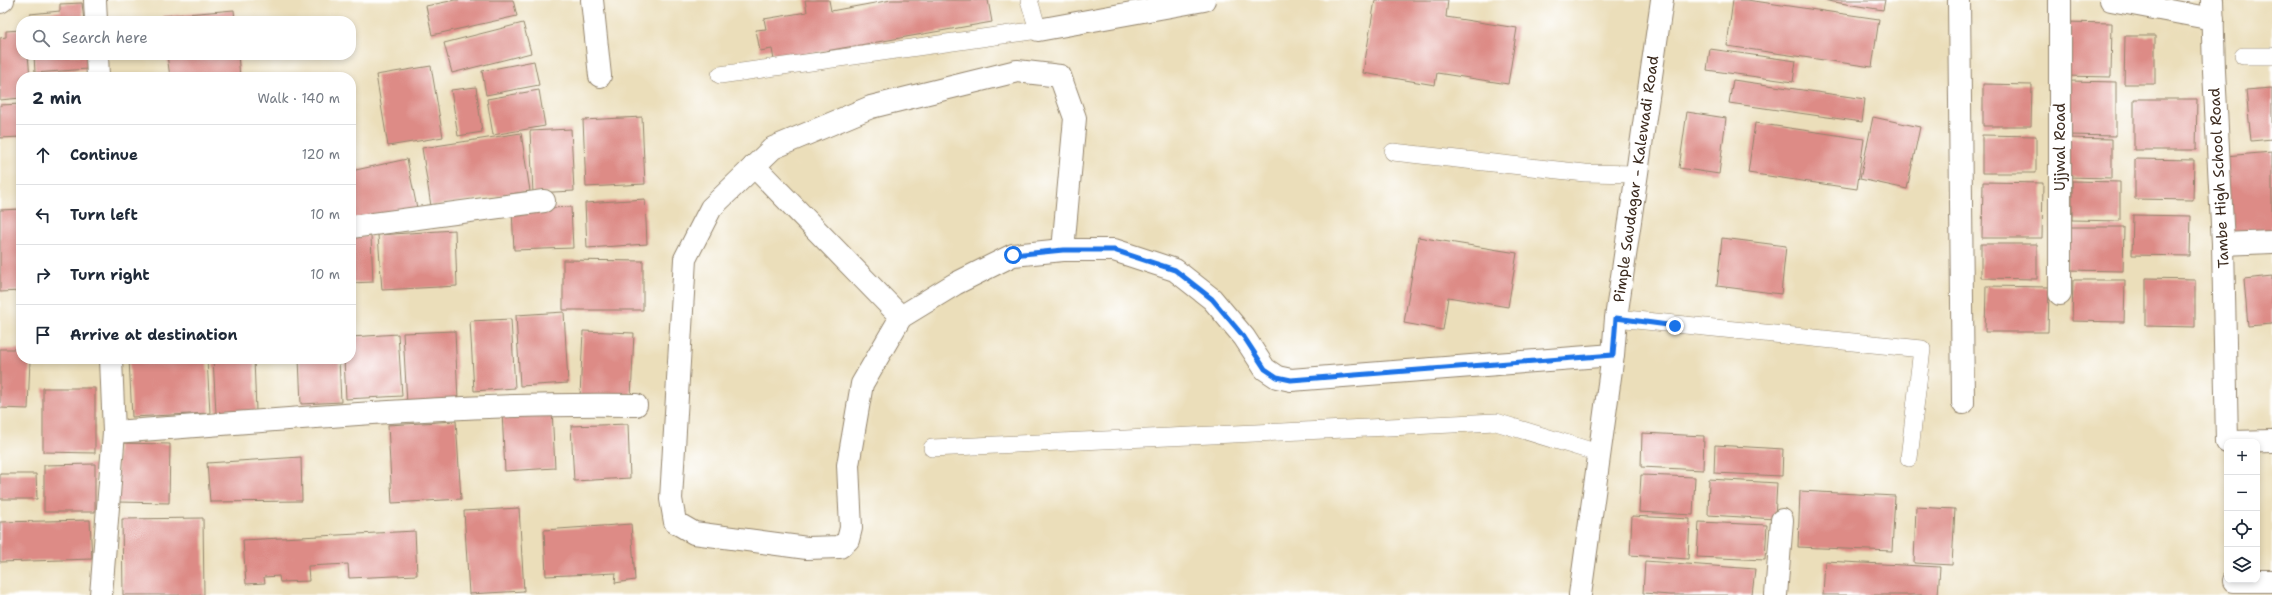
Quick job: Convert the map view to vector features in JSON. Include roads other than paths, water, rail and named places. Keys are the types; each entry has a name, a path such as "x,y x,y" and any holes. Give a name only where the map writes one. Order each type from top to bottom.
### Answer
{"street":[{"path":"95,0 96,16"},
{"path":"592,0 600,76"},
{"path":"1038,30 1204,0"},
{"name":"Pimple Saudagar - Kalewadi Road","path":"1580,595 1598,453 1613,355 1616,318 1662,0"},
{"path":"1959,0 1963,403"},
{"name":"Ujjwal Road","path":"2060,0 2060,294"},
{"name":"Tambe High School Road","path":"2111,0 2213,9 2223,244 2227,439"},
{"path":"98,60 98,72"},
{"path":"1063,250 1075,118 1060,76 1017,71 871,107 773,148 711,208 685,259 671,499 675,522 694,533 807,548 840,547 848,540 851,528 848,465 862,384 900,317 955,284 1013,255 1063,250 1114,250 1175,270 1212,299 1244,337 1265,369 1277,377 1291,380 1613,355"},
{"path":"754,166 900,317"},
{"path":"356,226 544,202"},
{"path":"2223,244 2272,242"},
{"path":"101,595 114,432 111,364"},
{"path":"114,432 473,409 592,404 636,405"},
{"path":"2260,441 2272,441"},
{"path":"1776,595 1782,520"},
{"path":"2234,585 2272,581"}],"lane":[{"path":"720,76 1038,30 1029,0"},
{"path":"2243,56 2272,56"},
{"path":"1394,152 1585,173 1638,174"},
{"path":"1616,318 1922,349 1909,458"},
{"path":"932,448 1496,422 1598,453"}]}
